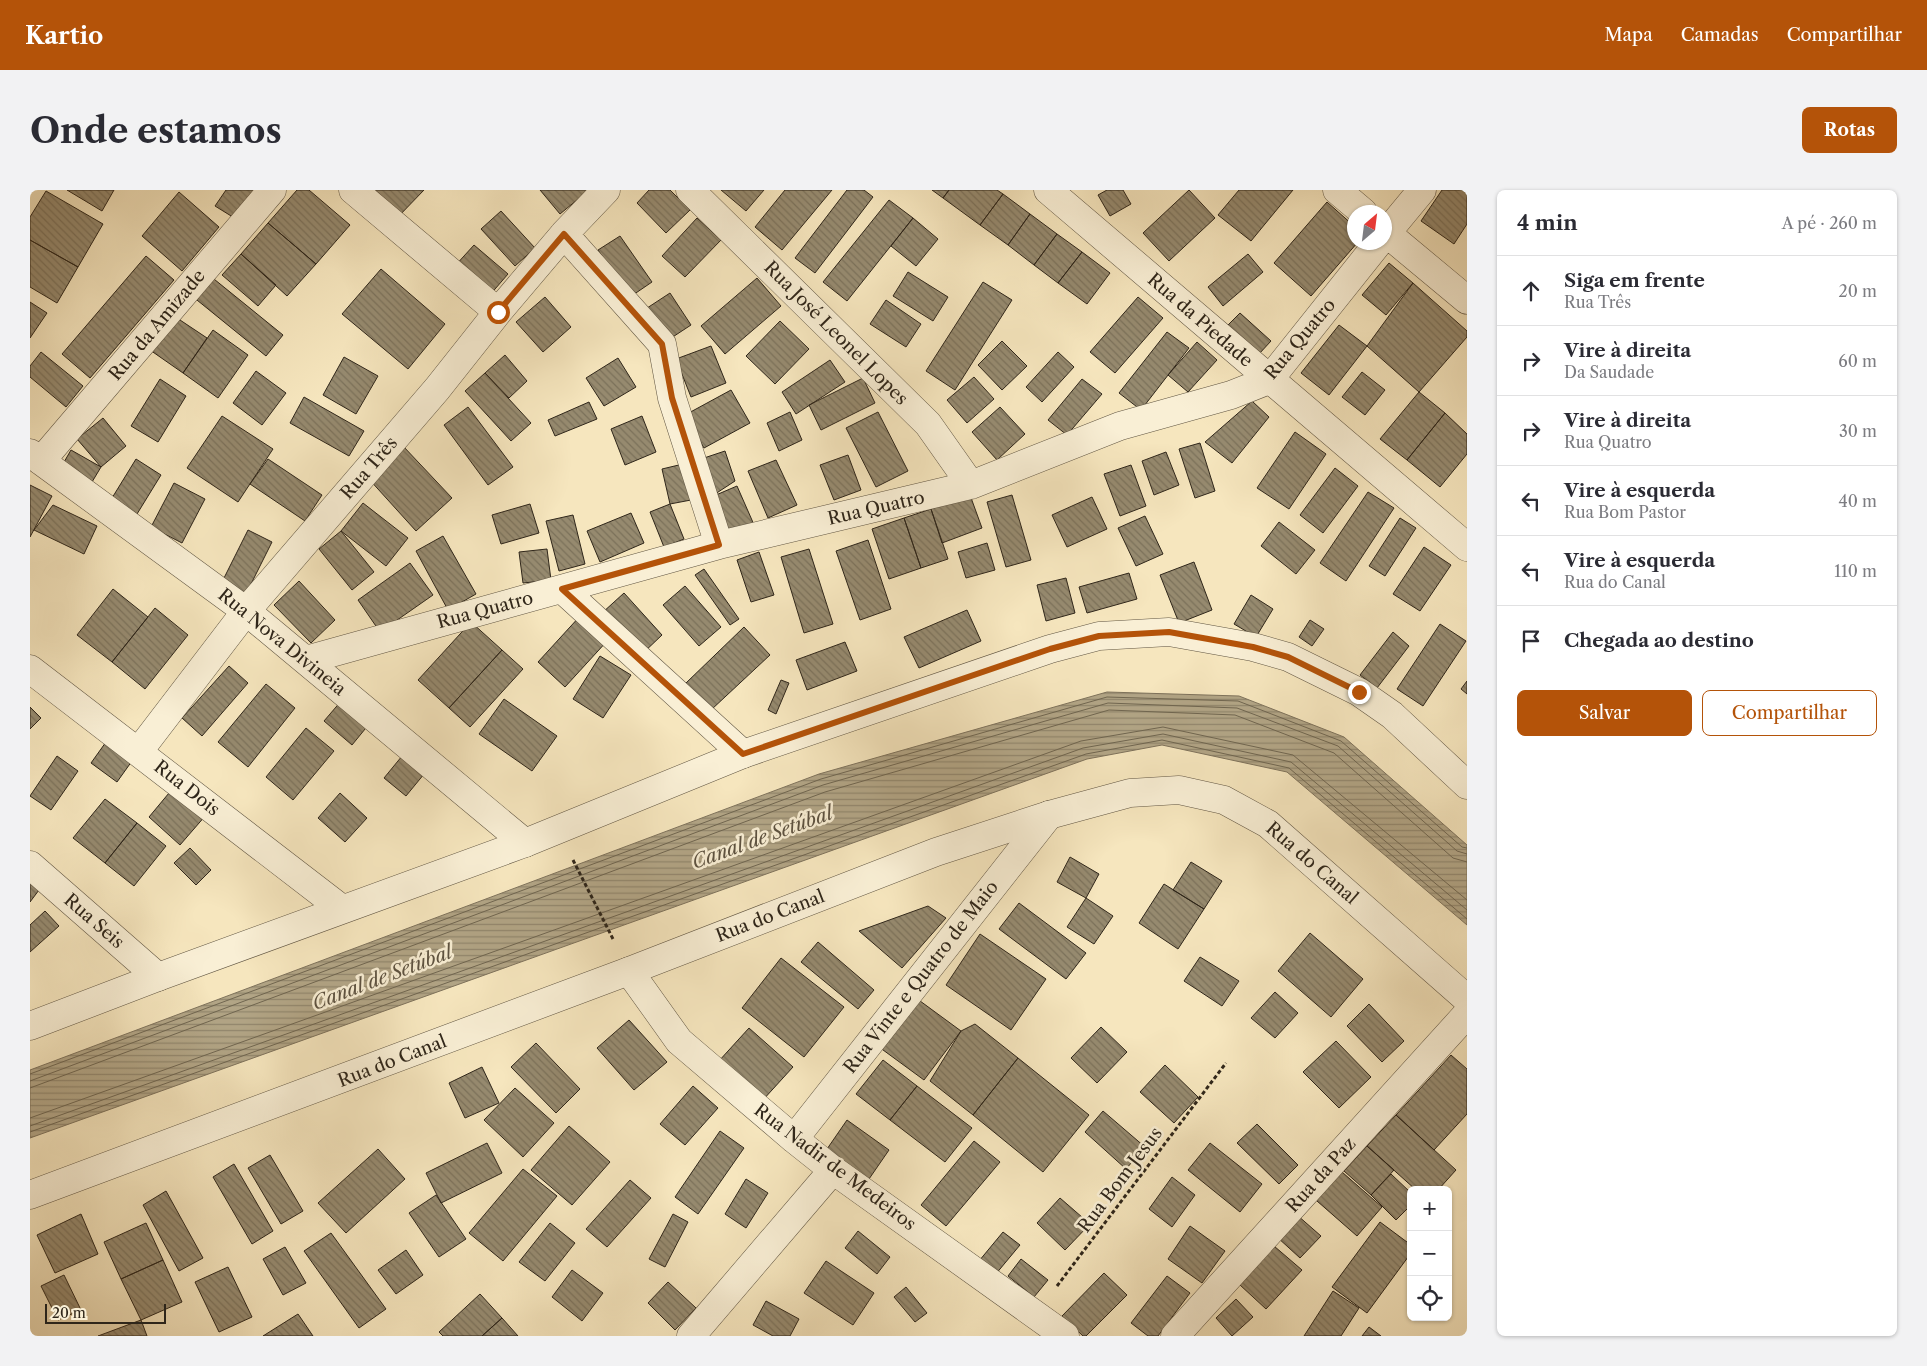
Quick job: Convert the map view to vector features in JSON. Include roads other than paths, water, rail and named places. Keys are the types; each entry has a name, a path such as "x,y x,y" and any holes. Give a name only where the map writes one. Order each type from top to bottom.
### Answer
{"street":[{"name":"Rua da Amizade","path":"36,457 272,190"},
{"path":"353,190 498,312"},
{"name":"Rua Três","path":"139,751 246,611 437,389 498,312 564,234 606,190"},
{"name":"Rua José Leonel Lopes","path":"690,190 928,424 971,486"},
{"name":"Rua da Piedade","path":"1048,190 1467,547"},
{"path":"1337,190 1355,205"},
{"name":"Rua Quatro","path":"1392,226 1422,190"},
{"path":"564,234 662,344 672,398 719,545"},
{"path":"1392,242 1467,300"},
{"name":"Rua Quatro","path":"306,660 719,545 971,486 1120,426 1231,396 1269,380 1373,250"},
{"name":"Rua Nova Divineia","path":"36,457 246,611 525,843"},
{"path":"562,589 743,754"},
{"path":"30,1026 158,977 525,843 743,754 1050,649 1099,636 1169,632 1253,647 1288,657 1359,692 1392,714 1467,785"},
{"name":"Rua Dois","path":"30,669 342,909"},
{"name":"Rua do Canal","path":"30,1195 630,971 936,852 1049,815 1130,793 1179,790 1224,800 1268,824 1467,999"},
{"name":"Rua Vinte e Quatro de Maio","path":"794,1139 1049,815"},
{"name":"Rua Seis","path":"30,865 158,977"},
{"name":"Rua Nadir de Medeiros","path":"630,971 679,1041 794,1139 833,1170 1065,1336"},
{"name":"Rua da Paz","path":"1175,1336 1467,1014"},
{"path":"691,1336 833,1170"}],"water":[{"name":"Canal de Setúbal","path":"1107,692 1239,696 1344,737 1467,845 1467,925 1287,772 1162,745 1087,759 30,1138 30,1070 819,774"}]}
